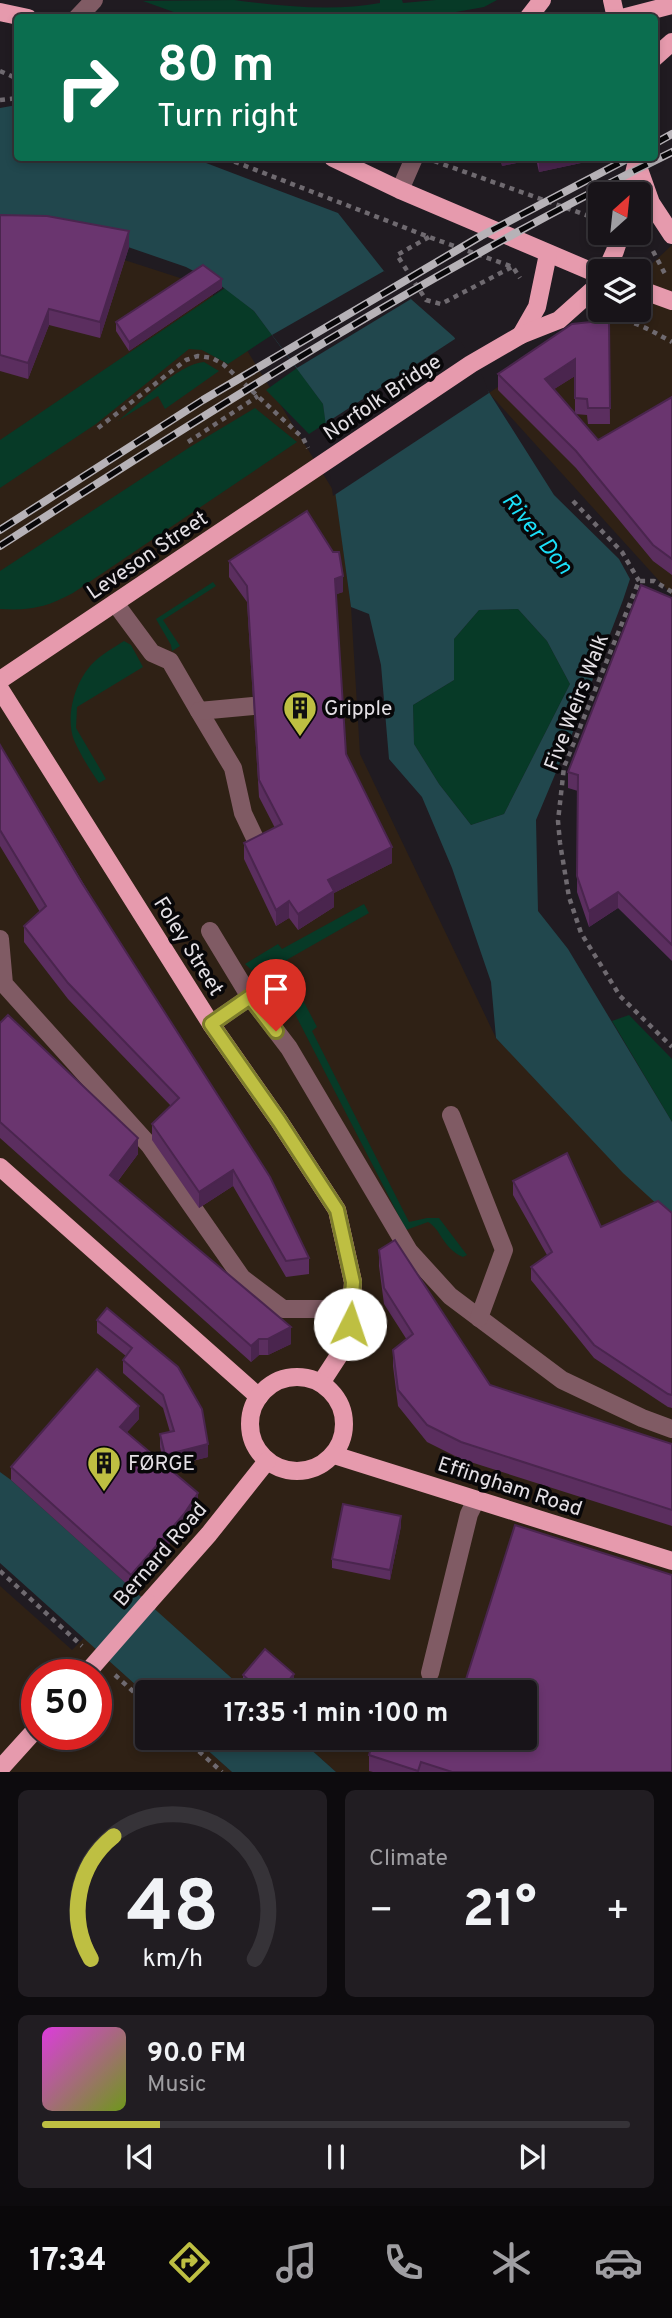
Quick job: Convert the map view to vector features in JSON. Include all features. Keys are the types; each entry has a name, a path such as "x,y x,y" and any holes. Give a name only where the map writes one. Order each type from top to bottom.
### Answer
{"main road":[{"path":"531,14 542,0"},
{"path":"637,14 672,5"},
{"path":"658,55 672,43"},
{"path":"339,161 400,190 588,270"},
{"path":"631,182 635,161"},
{"path":"635,161 651,203 672,235"},
{"path":"521,335 537,307 548,254"},
{"path":"651,293 672,301"},
{"path":"521,335 559,320 588,295"},
{"name":"Norfolk Bridge","path":"318,468 471,364 521,335"},
{"name":"Leveson Street","path":"0,680 318,468"},
{"name":"Foley Street","path":"0,689 211,1024 337,1210 353,1282 349,1340 321,1383"},
{"path":"0,1167 259,1397"},
{"path":"301,1377 321,1383 332,1392 341,1406 344,1418 344,1434 334,1455 322,1465 306,1471 285,1470 267,1461 252,1439 250,1423 259,1397 271,1385 285,1379 301,1377"},
{"name":"Effingham Road","path":"334,1455 672,1562"},
{"name":"Bernard Road","path":"99,1659 209,1534 267,1461"},
{"path":"0,1767 21,1745"}],"lane":[{"path":"81,14 94,0"},
{"path":"400,190 413,161"},
{"path":"115,603 152,653 170,661 199,710 233,768 243,813 261,851"},
{"path":"199,710 254,706"},
{"path":"210,930 250,997 289,1048 409,1251 450,1296 562,1380 642,1418 672,1429"},
{"path":"0,939 2,986 150,1146 242,1278 283,1309 351,1309"},
{"path":"211,1024 250,997"},
{"path":"451,1115 504,1250 479,1318"},
{"path":"430,1673 469,1514 477,1500"}],"path":[{"path":"233,161 513,267 441,304 426,300 397,255 429,237"},
{"path":"433,161 588,216"},
{"path":"98,428 191,357 205,356 218,361 303,438 318,468"},
{"path":"188,442 258,396"},
{"path":"573,501 622,552 639,581 654,581 672,592"},
{"name":"Five Weirs Walk","path":"639,581 564,767 558,821 569,897 581,933 620,996 672,1047"},
{"path":"0,1571 88,1651"},
{"path":"112,1673 135,1693"},
{"path":"197,1750 222,1772"}],"shaded area":[{"path":"44,234 208,287 336,495 351,607 360,754 496,1038 672,1214 672,1772 336,1772 311,1750 537,1750 537,1680 234,1680 0,1472 0,248"},
{"path":"672,245 672,595 489,393 589,322 651,322 651,265"},
{"path":"0,1586 72,1650 84,1638 107,1659 21,1659 21,1750 112,1750 112,1663 135,1684 135,1750 207,1750 232,1772 0,1772"}],"green space":[{"path":"234,0 326,8 362,6 380,3 380,0 402,0 403,3 497,0 484,7 445,14 179,14 143,1"},
{"path":"225,288 254,311 272,335 228,364 202,350 189,349 96,424 0,488 0,440"},
{"path":"204,362 219,371 165,409 158,396 118,421 171,377 194,364"},
{"path":"297,368 323,404 326,423 309,434 266,390"},
{"path":"255,408 297,442 73,593 38,607 0,609 0,571 190,447"},
{"path":"213,582 216,586 163,620 180,646 172,651 156,619"},
{"path":"518,609 547,641 570,684 504,814 471,825 439,784 414,744 413,705 454,680 454,639 479,610"},
{"path":"124,641 131,645 143,667 77,707 76,728 106,779 99,783 74,740 71,710 81,679 87,670 100,657"},
{"path":"364,904 369,913 283,962 317,1027 312,1031 409,1222 439,1218 467,1255 463,1257 446,1244 428,1222 406,1230 275,975 258,976 245,964 278,944 282,949"},
{"path":"629,1015 672,1059 672,1122 612,1021"}],"water":[{"name":"River Don","path":"14,106 14,161 201,161 338,213 395,285 454,337 554,495 619,559 630,579 572,734 536,820 538,911 568,949 672,1122 672,1218 623,1173 496,1038 491,982 452,868 422,797 389,759 381,665 369,614 351,607 323,404 254,311 220,285 186,267 128,247 0,233 0,108","holes":["518,609 547,641 570,684 504,814 471,825 439,784 414,744 413,705 454,680 454,639 479,610"]},
{"path":"0,1472 234,1680 135,1680 135,1684 112,1664 112,1659 107,1659 0,1563"},
{"path":"207,1750 311,1750 336,1772 232,1772"}],"pier":[{"path":"384,271 411,299 297,368 272,335"},
{"path":"458,337 483,377 489,393 333,496 323,425"}],"building":[{"path":"0,215 47,216 129,231 100,322 49,309 28,363 0,355"},
{"path":"203,265 222,279 129,342 116,322"},
{"path":"609,322 610,408 588,408 587,399 575,398 575,359 545,379 598,440 672,397 672,559 653,545 576,451 498,374 572,324"},
{"name":"Gripple","path":"307,511 333,552 339,552 343,576 335,579 346,754 392,847 328,880 334,891 298,914 289,901 276,910 244,843 282,824 259,780 247,586 229,561"},
{"path":"641,585 672,598 672,945 618,892 589,911 577,876 578,775 568,772"},
{"path":"0,745 82,883 270,1177 309,1258 286,1261 233,1170 199,1192 152,1124 179,1098 68,983 24,926 46,906 0,830"},
{"path":"8,1015 138,1138 110,1175 291,1327 268,1339 259,1339 251,1346 0,1122 0,1023"},
{"path":"567,1153 601,1227 658,1201 672,1213 672,1395 594,1345 531,1267 552,1252 513,1181"},
{"path":"395,1240 490,1385 672,1444 672,1510 461,1442 427,1425 398,1390 393,1350 413,1334 384,1288 379,1250"},
{"path":"107,1308 178,1367 202,1409 208,1444 165,1455 160,1434 174,1431 163,1395 123,1360 132,1348 97,1320"},
{"name":"FØRGE","path":"97,1369 139,1406 120,1427 198,1493 184,1514 131,1575 11,1467"},
{"path":"343,1504 401,1516 390,1570 332,1559"},
{"path":"515,1525 672,1575 672,1772 452,1772 421,1762 418,1771 369,1755 370,1750 537,1750 537,1680 466,1680"},
{"path":"265,1649 294,1674 289,1680 249,1680 243,1675"}],"railway":[{"path":"658,142 672,134"},
{"path":"658,159 672,152"},
{"path":"0,530 203,400 481,236 623,161"},
{"path":"0,546 330,339 499,242 654,161"}],"place":[{"name":"Gripple","path":"300,738"},
{"name":"FØRGE","path":"104,1493"}],"route":[{"path":"276,1031 250,997 211,1024 337,1210 353,1282 350,1324"}]}
